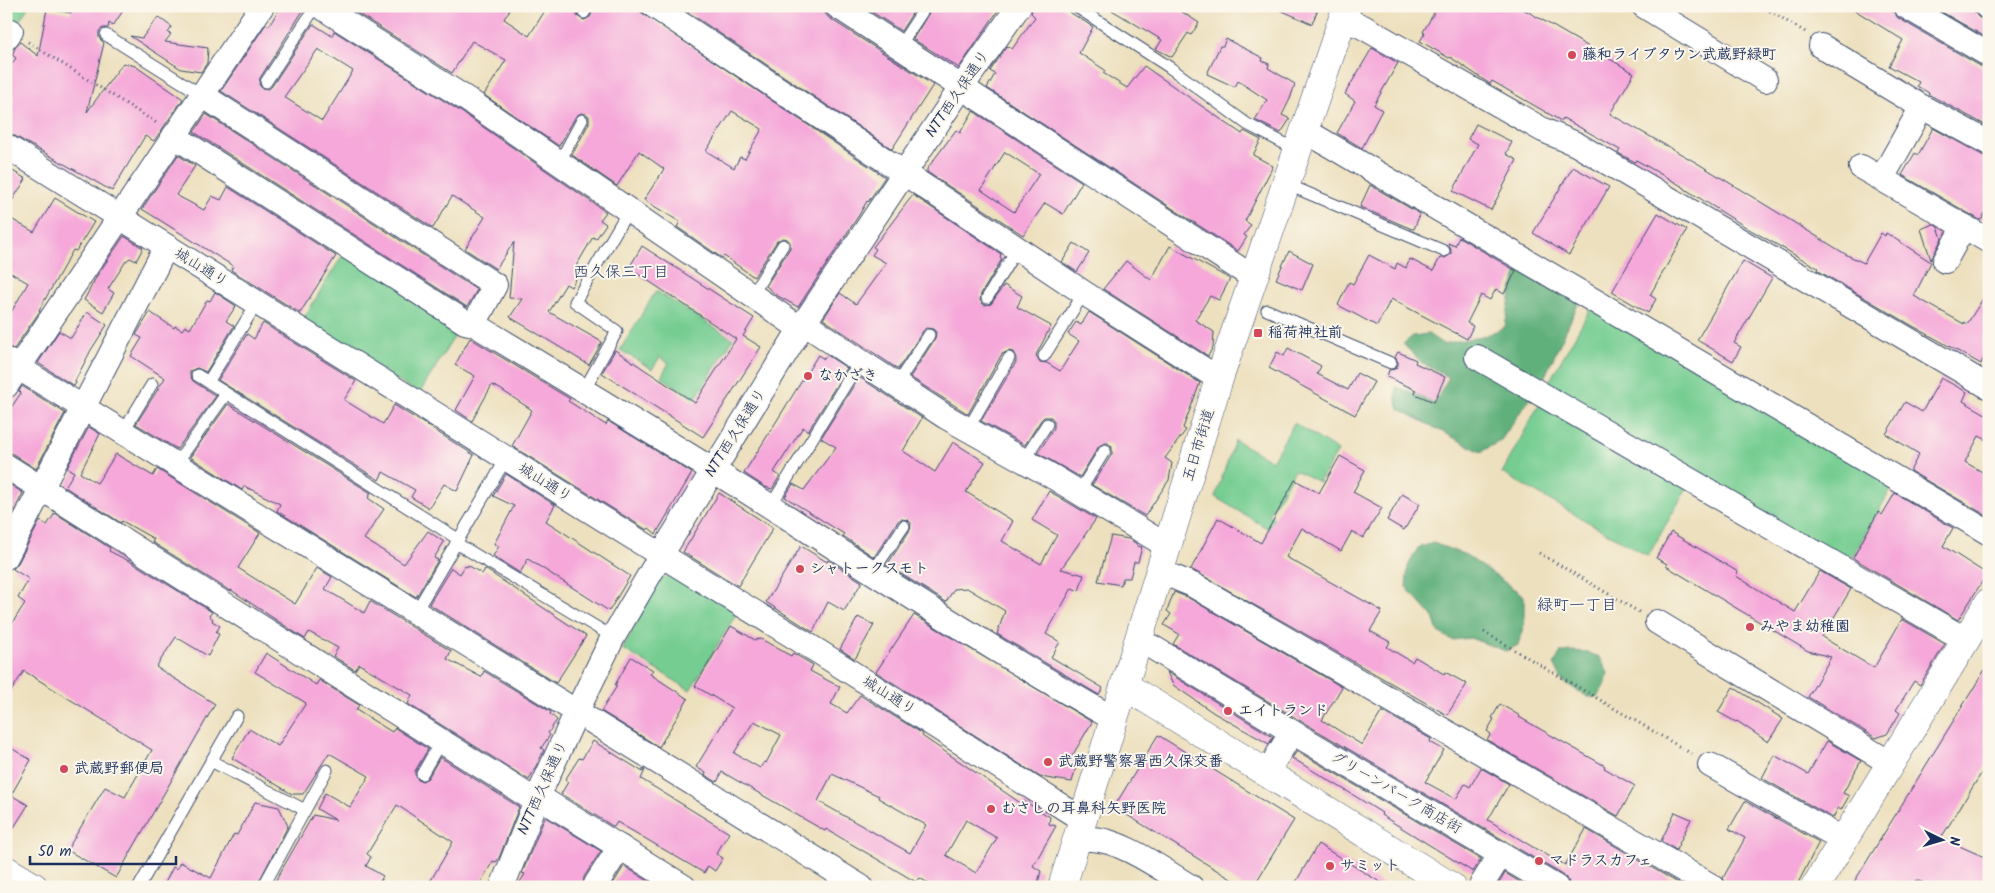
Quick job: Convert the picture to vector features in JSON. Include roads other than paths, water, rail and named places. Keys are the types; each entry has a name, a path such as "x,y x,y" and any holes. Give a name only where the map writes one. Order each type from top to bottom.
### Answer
{"main road":[{"name":"五日市街道","path":"1062,887 1086,829 1114,719 1219,379 1345,12"},
{"path":"1815,887 1989,602"},
{"path":"1125,686 1452,887"},
{"path":"6,870 34,887"}],"street":[{"path":"262,6 119,217 10,371 84,407 861,887"},
{"path":"318,6 468,100 752,295 968,429 1079,492 1167,546"},
{"path":"655,6 1018,247 1084,293 1219,379"},
{"path":"836,6 1254,278"},
{"path":"1645,6 1766,80"},
{"path":"1905,6 1989,55"},
{"name":"NTT西久保通り","path":"502,887 577,711 613,637 660,555 803,326 1015,8"},
{"path":"1345,12 1363,27 1543,130 1576,144 1989,387"},
{"path":"1821,46 1922,107 1989,143"},
{"path":"202,95 495,285 474,324"},
{"path":"1882,178 1922,107"},
{"path":"174,135 465,322 474,324 584,390 872,573 1114,719"},
{"path":"1301,140 1605,306 1989,533"},
{"name":"城山通り","path":"6,146 818,652 1086,829"},
{"path":"1861,167 1980,231 1945,261"},
{"path":"6,557 166,247"},
{"path":"1477,356 1966,640"},
{"path":"6,466 442,741 684,887"},
{"path":"1159,572 1193,585 1713,887"},
{"path":"1656,622 1890,763"},
{"name":"グリーンパーク商店街","path":"1152,647 1292,732 1556,887"},
{"path":"1276,758 1292,732"},
{"path":"1710,765 1844,840"},
{"path":"1086,829 1099,839 1124,847 1192,887"},
{"path":"596,884 620,847"},
{"path":"1482,884 1501,854"}],"lane":[{"path":"266,82 318,6"},
{"path":"899,48 926,6"},
{"path":"1076,6 1169,67 1247,124 1301,140"},
{"path":"106,35 202,95"},
{"path":"559,163 582,120"},
{"path":"1298,189 1444,251"},
{"path":"584,390 617,331 575,302 628,211"},
{"path":"752,295 783,245"},
{"path":"986,298 1018,247"},
{"path":"1543,282 1599,314 1605,306"},
{"path":"1044,356 1084,293"},
{"path":"208,382 257,303"},
{"path":"1267,310 1391,363"},
{"path":"896,385 929,335"},
{"path":"968,429 1009,358"},
{"path":"770,507 860,362"},
{"path":"197,375 457,541 613,637"},
{"path":"124,432 152,384"},
{"path":"176,464 226,394"},
{"path":"1024,460 1047,424"},
{"path":"1079,492 1105,450"},
{"path":"415,613 506,459"},
{"path":"872,573 904,526"},
{"path":"142,887 140,885 237,716"},
{"path":"422,774 442,741"},
{"path":"211,761 305,810"},
{"path":"264,887 327,770"}],"place":[{"name":"藤和ライブタウン武蔵野緑町","path":"1572,55"},
{"name":"稲荷神社前","path":"1258,333"},
{"name":"なかざき","path":"808,376"},
{"name":"シャトークスモト","path":"800,569"},
{"name":"みやま幼稚園","path":"1750,627"},
{"name":"エイトランド","path":"1228,711"},
{"name":"武蔵野警察署西久保交番","path":"1048,762"},
{"name":"武蔵野郵便局","path":"64,769"},
{"name":"むさしの耳鼻科矢野医院","path":"991,809"},
{"name":"マドラスカフェ","path":"1539,861"},
{"name":"サミット","path":"1330,866"}],"district":[{"name":"西久保三丁目","path":"621,272"},
{"name":"緑町一丁目","path":"1577,605"}]}
